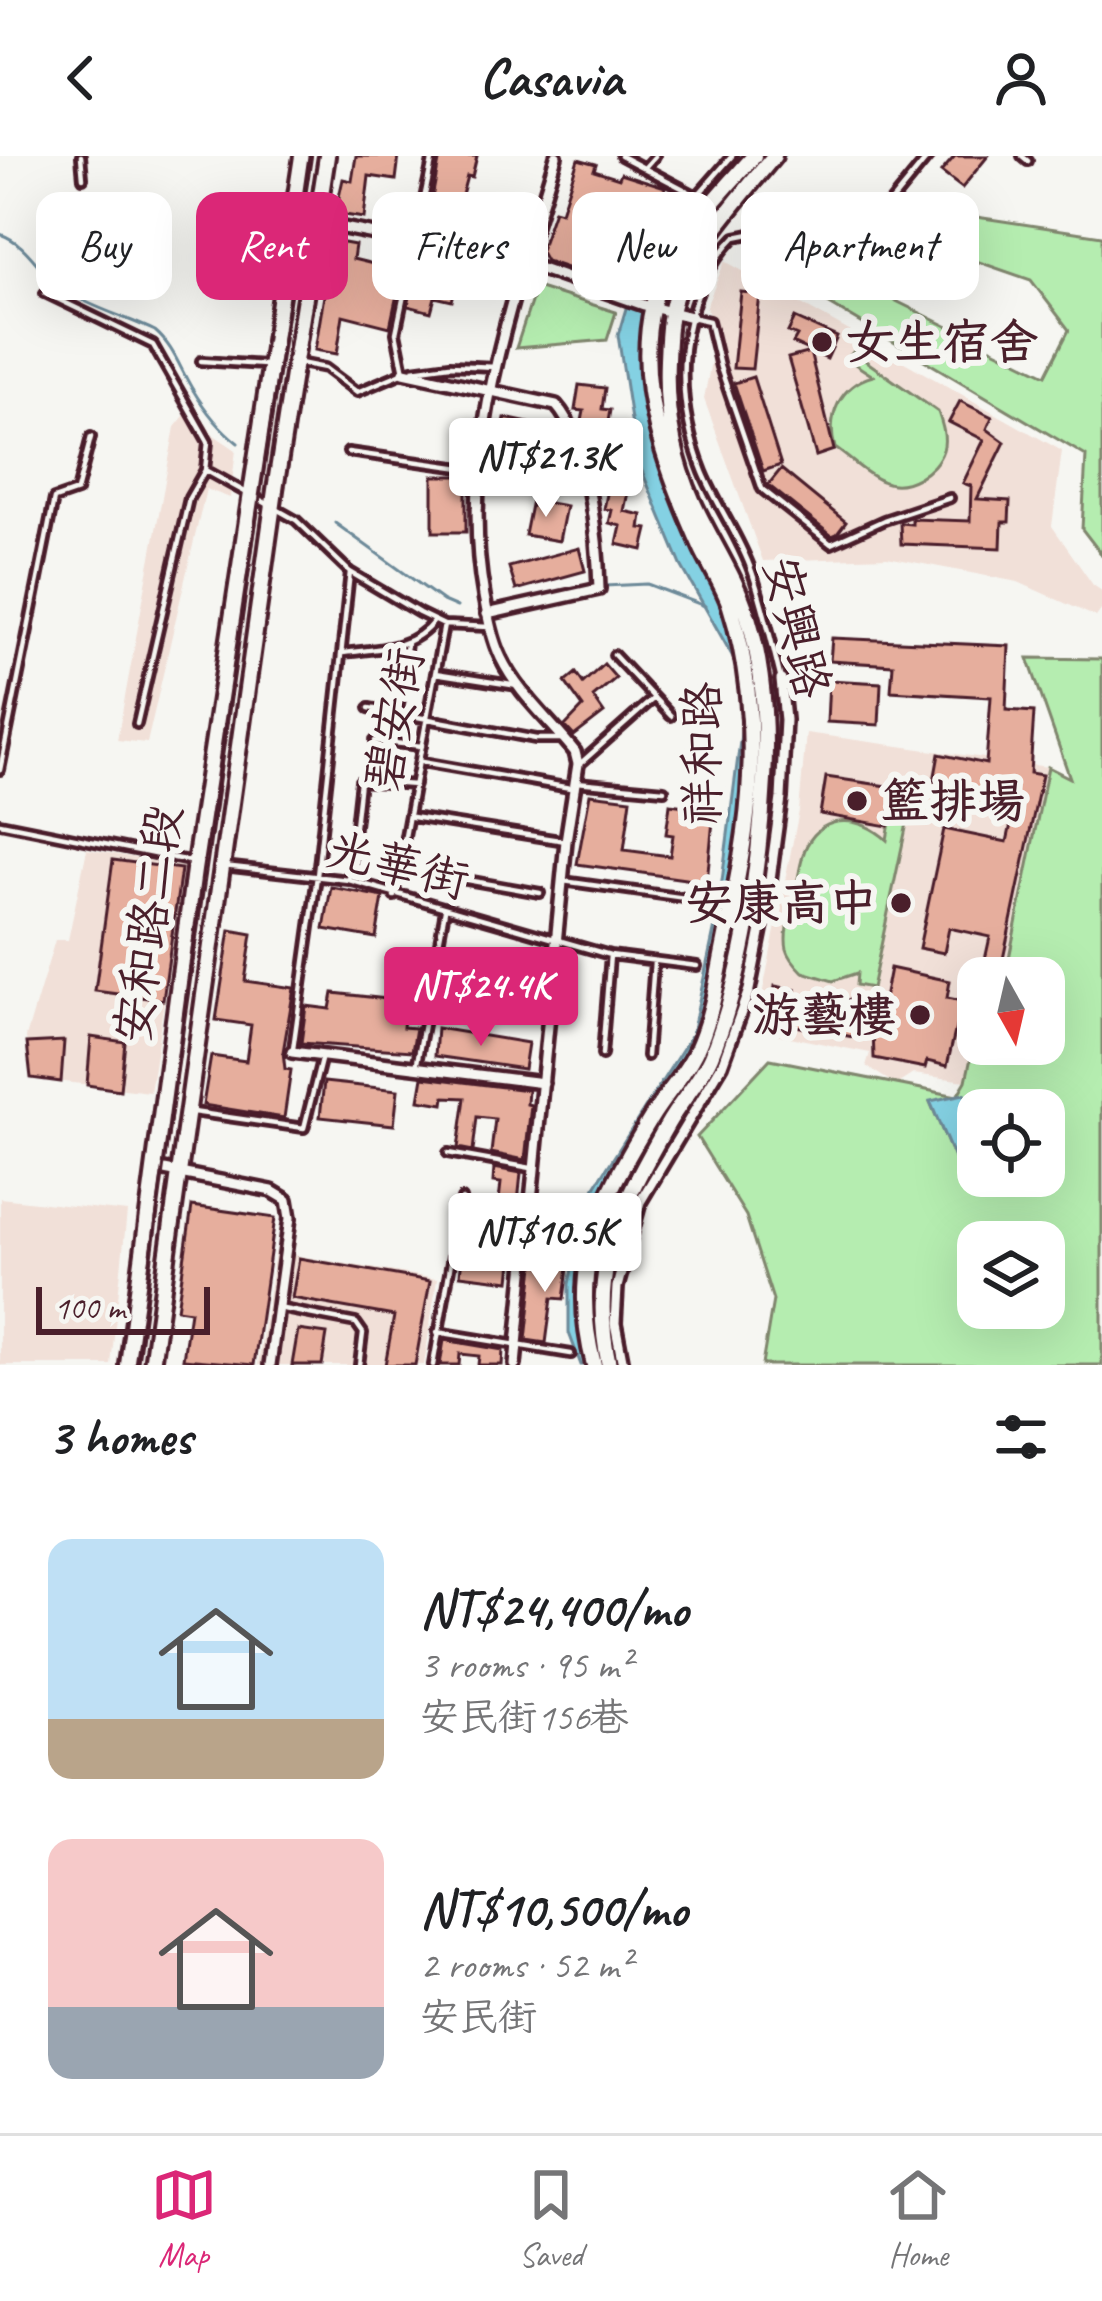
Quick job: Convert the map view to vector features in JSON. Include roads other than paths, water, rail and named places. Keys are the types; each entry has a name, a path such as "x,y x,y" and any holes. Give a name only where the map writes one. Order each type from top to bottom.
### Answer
{"main road":[{"name":"安和路二段","path":"296,192 302,156"},
{"name":"安和路二段","path":"321,192 327,156"},
{"name":"祥和路","path":"594,1365 586,1333 585,1293 599,1210 650,1119 698,1049 748,907 748,692 730,603 674,485 657,434 649,375 648,306 698,220 754,156"},
{"name":"祥和路","path":"609,1365 600,1325 607,1253 620,1212 708,1063 732,1001 764,782 764,691 748,614 682,473 666,397 671,310 681,282 712,236 775,156"},
{"name":"安和路二段","path":"128,1365 279,300"},
{"name":"安和路二段","path":"152,1365 304,300"},
{"path":"196,862 223,866"}],"street":[{"path":"545,192 556,156"},
{"path":"548,271 692,316"},
{"path":"514,300 476,470 475,545 500,655 578,764 566,841 515,1365"},
{"path":"404,372 556,405 564,414 597,526 599,589 487,614"},
{"name":"安興路","path":"623,1365 615,1323 626,1245 652,1178 722,1065 748,990 748,907 781,798 781,680"},
{"path":"292,1052 543,1083"},
{"path":"154,1168 272,1191 286,1200 290,1218 270,1365"}],"lane":[{"path":"81,156 82,178"},
{"path":"426,192 433,156"},
{"path":"622,156 697,196 732,156"},
{"path":"646,166 655,156"},
{"name":"安興路","path":"781,680 752,572 704,475 683,406 685,349 692,316 706,276 735,237 888,206 929,156"},
{"path":"60,300 153,345 208,442 205,470 189,498 137,724"},
{"path":"404,300 396,334 404,372"},
{"path":"692,316 709,321 762,488 831,544 950,497"},
{"path":"201,361 320,365 357,392 404,372 450,364 496,367"},
{"path":"0,770 54,499 77,490 91,437"},
{"path":"348,452 476,470"},
{"name":"碧安街","path":"205,470 296,520 350,572 434,621 490,627"},
{"path":"292,1052 317,876 350,572"},
{"name":"碧安街","path":"342,653 418,639 434,621"},
{"name":"碧安街","path":"394,896 444,625"},
{"path":"398,712 406,643"},
{"path":"614,655 671,716"},
{"path":"435,673 518,686"},
{"path":"578,764 654,698"},
{"path":"369,708 536,739 565,740"},
{"path":"375,741 422,746"},
{"path":"420,762 576,786 664,790"},
{"path":"349,880 359,782 415,785"},
{"path":"410,817 566,841"},
{"path":"0,823 196,862"},
{"name":"光華街","path":"223,866 349,880 610,955 697,966"},
{"path":"399,868 540,893"},
{"path":"563,880 748,907"},
{"path":"416,1067 445,910"},
{"path":"602,1055 610,955"},
{"path":"647,1056 654,962"},
{"path":"498,1000 551,1008"},
{"path":"188,1112 304,1128 322,1056"},
{"path":"448,1154 537,1169"},
{"path":"433,1365 462,1199"},
{"path":"278,1307 356,1323 363,1333 359,1365"},
{"path":"437,1331 571,1354"}],"water":[{"path":"736,156 784,156 754,192 741,192 741,207 717,228 717,192 707,192"},
{"path":"628,300 658,300 641,371 646,409 668,476 762,648 773,693 774,733 748,907 743,978 723,1058 656,1155 615,1243 609,1328 618,1365 581,1365 569,1333 569,1284 581,1225 595,1187 692,1034 718,912 743,718 742,673 681,565 637,459 618,335"},
{"path":"957,1095 957,1160 954,1158 930,1101"}],"waterway":[{"path":"0,234 18,244 69,292 162,337 208,412 238,443"},
{"path":"335,523 457,607"},
{"path":"604,586 647,584 705,606"}],"tram line":[{"path":"135,1365 309,156"}],"place":[{"name":"女生宿舍","path":"822,342"},
{"name":"籃排場","path":"857,801"},
{"name":"安康高中","path":"901,903"},
{"name":"游藝樓","path":"920,1015"}]}
